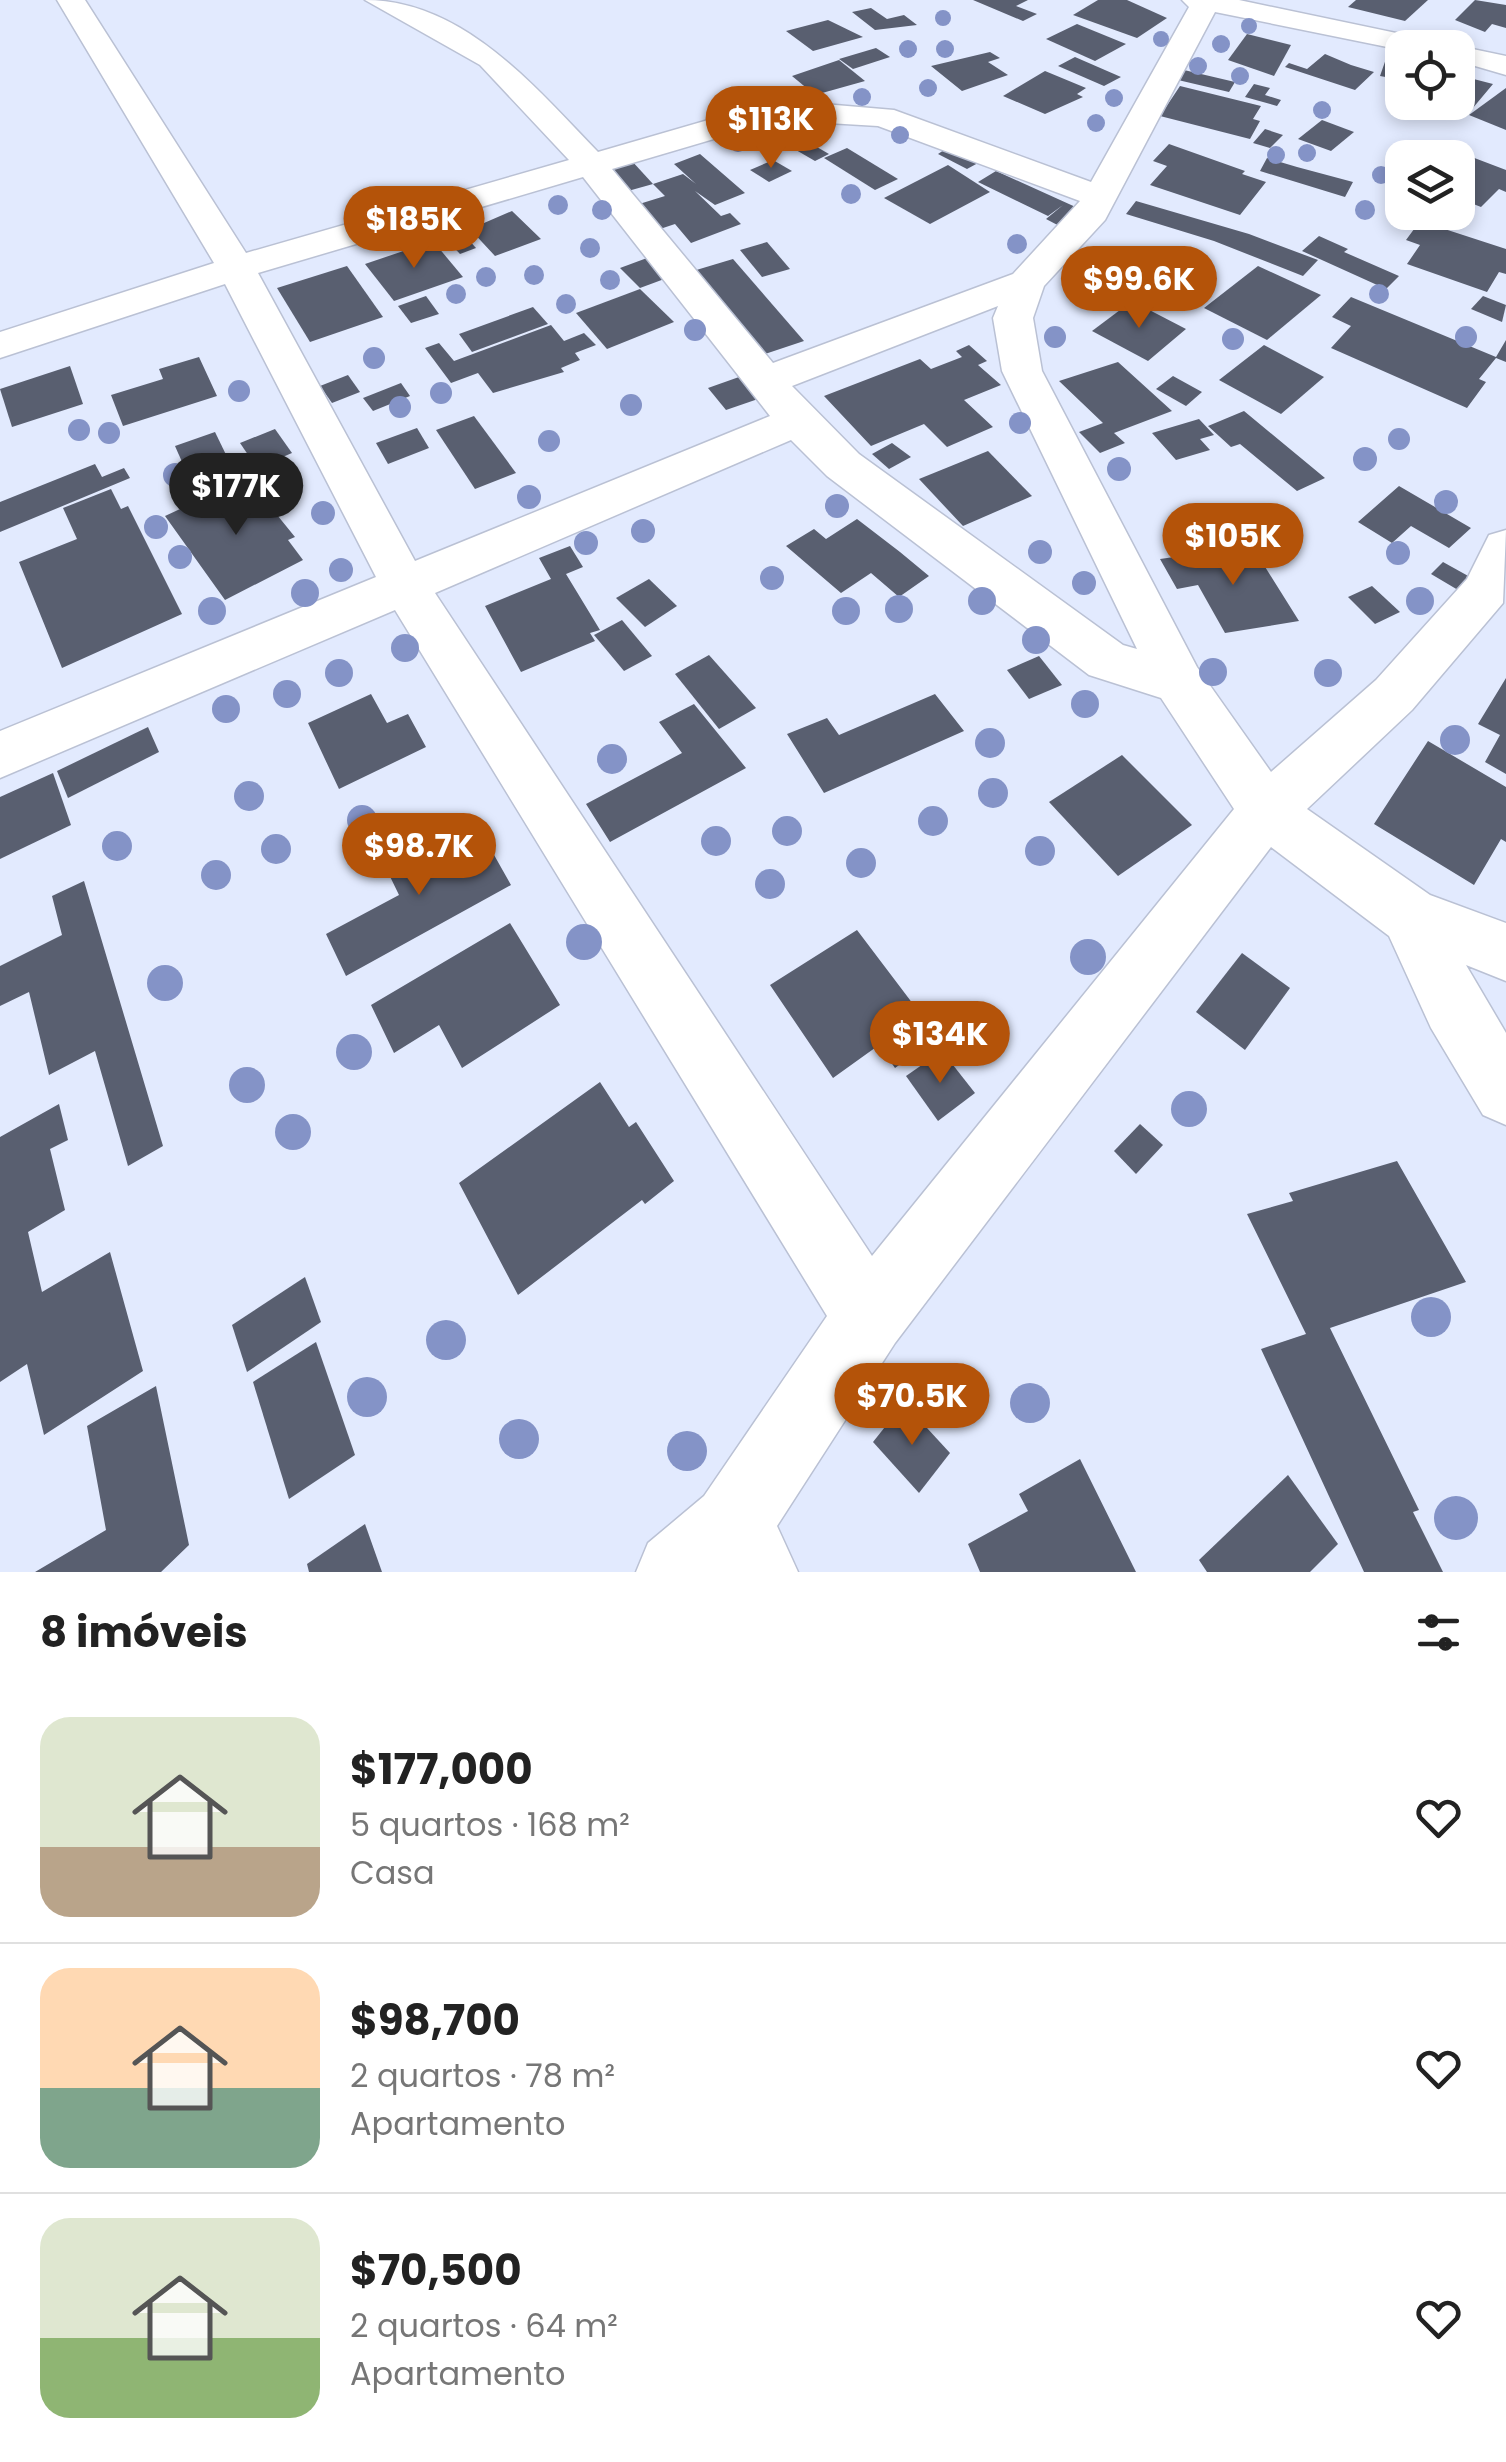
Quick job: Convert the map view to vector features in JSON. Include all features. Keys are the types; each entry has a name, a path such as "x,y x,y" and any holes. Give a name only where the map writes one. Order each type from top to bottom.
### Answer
{"street":[{"path":"71,0 236,268 402,582 868,1317"},
{"path":"380,0 491,59 589,162 796,421 843,465 1106,662 1179,682"},
{"path":"763,382 1026,282 1087,220 1201,1 1385,37"},
{"path":"1480,55 1506,66"},
{"path":"0,345 236,268 776,110 883,116 1100,197"},
{"path":"1026,282 1013,318 1022,371 1179,682 1266,811 1410,916 1506,952"},
{"path":"0,755 402,582 796,421"},
{"path":"722,1556 868,1317 1266,811 1394,694 1486,590 1506,547"},
{"path":"1410,916 1453,1006 1506,1092"}],"building":[{"path":"973,0 1028,0 1016,6 1037,14 1023,21"},
{"path":"1098,0 1127,0 1167,18 1137,38 1073,15"},
{"path":"1356,0 1428,0 1405,21 1348,7"},
{"path":"1475,0 1506,5 1506,28 1492,24 1485,32 1455,20"},
{"path":"871,8 887,19 904,15 917,25 875,30 852,12"},
{"path":"828,20 863,37 813,51 786,31"},
{"path":"1077,24 1126,44 1095,61 1046,39"},
{"path":"1247,34 1291,45 1274,76 1228,60"},
{"path":"876,48 890,57 853,69 839,59"},
{"path":"990,52 1000,58 988,62 1008,75 962,91 931,66"},
{"path":"1325,54 1374,72 1355,90 1285,67 1289,63 1307,69"},
{"path":"1075,57 1121,77 1104,86 1058,66"},
{"path":"839,60 865,81 815,95 792,76"},
{"path":"1184,70 1235,82 1229,92 1178,80"},
{"path":"1045,71 1086,88 1077,94 1083,97 1045,114 1003,96"},
{"path":"1475,79 1493,84 1475,105"},
{"path":"1254,84 1270,88 1265,95 1281,100 1277,106 1245,97"},
{"path":"1180,86 1261,106 1253,119 1260,121 1250,139 1160,116"},
{"path":"1506,88 1506,130 1475,117 1475,111"},
{"path":"1322,120 1354,132 1331,151 1298,139"},
{"path":"1265,129 1283,135 1270,148 1253,143"},
{"path":"810,143 829,154 815,161 796,150"},
{"path":"1169,144 1266,182 1240,215 1150,185 1167,166 1153,161"},
{"path":"847,148 898,179 875,190 824,158"},
{"path":"947,148 978,163 967,169 938,154"},
{"path":"700,154 745,193 715,205 695,191 721,216 730,213 741,224 691,243 675,224 657,230 636,205 665,196 653,184 683,174 696,184 674,164"},
{"path":"1267,158 1353,182 1345,197 1260,171"},
{"path":"1475,158 1506,170 1506,192 1499,189 1481,207 1475,205"},
{"path":"631,160 653,184 628,191 608,166"},
{"path":"773,160 792,171 769,182 750,170"},
{"path":"948,165 990,192 930,224 884,198"},
{"path":"996,171 1080,209 1067,230 1046,219 1063,205 1048,216 978,182"},
{"path":"1136,201 1249,234 1318,260 1303,276 1214,241 1126,214"},
{"path":"512,211 541,239 495,256 469,228 461,231 451,222 476,213 484,223"},
{"path":"459,229 476,248 460,254 442,235"},
{"path":"1413,230 1448,230 1506,249 1506,274 1499,272 1487,292 1407,264 1420,245 1406,240"},
{"path":"1319,236 1348,249 1344,252 1399,276 1386,289 1302,251"},
{"path":"433,241 463,277 394,301 365,264"},
{"path":"767,242 790,269 762,277 740,250"},
{"path":"647,258 667,278 640,288 620,268"},
{"path":"733,259 804,341 762,355 693,271"},
{"path":"347,266 383,317 310,342 277,288"},
{"path":"1258,266 1321,295 1267,340 1204,308"},
{"path":"640,289 674,322 607,349 576,313"},
{"path":"426,296 439,314 411,323 398,306"},
{"path":"1483,296 1506,305 1502,322 1471,309"},
{"path":"1351,297 1496,357 1506,340 1506,362 1496,358 1479,379 1486,382 1467,408 1331,348 1351,326 1332,317"},
{"path":"1132,301 1186,329 1148,361 1092,331"},
{"path":"533,307 548,324 472,352 459,334"},
{"path":"551,325 564,341 584,333 596,345 575,353 580,360 561,368 564,372 493,393 478,373 451,383 425,348 439,343 454,361"},
{"path":"969,345 987,361 978,365 1001,385 964,400 993,427 947,447 924,424 871,446 824,396 920,359 931,369 962,357 956,351"},
{"path":"1264,345 1324,377 1281,414 1219,380"},
{"path":"199,357 217,396 123,426 111,395 163,379 159,369"},
{"path":"1118,362 1172,411 1114,433 1125,443 1100,453 1079,432 1103,423 1059,381"},
{"path":"70,366 83,404 12,427 0,389"},
{"path":"348,375 360,392 332,403 320,386"},
{"path":"1173,376 1202,392 1186,406 1156,389"},
{"path":"739,377 758,399 726,410 708,388"},
{"path":"401,383 410,396 373,411 363,398"},
{"path":"1244,411 1325,478 1297,491 1240,444 1231,447 1208,426"},
{"path":"474,416 516,473 475,489 436,430"},
{"path":"1199,419 1214,435 1200,439 1210,450 1176,460 1152,433"},
{"path":"417,428 429,448 388,464 376,443"},
{"path":"275,429 292,453 257,468 240,443"},
{"path":"215,432 231,465 190,480 175,446"},
{"path":"892,443 911,457 889,469 872,454"},
{"path":"988,451 1032,496 963,526 919,479"},
{"path":"95,464 102,477 124,468 130,478 0,532 0,502"},
{"path":"247,478 295,537 288,540 303,560 225,600 165,516"},
{"path":"1399,486 1471,528 1449,548 1411,526 1392,543 1358,522"},
{"path":"111,489 121,509 128,506 182,614 62,668 19,562 77,539 63,508"},
{"path":"857,519 929,576 899,597 871,573 841,593 786,546 814,529 826,539"},
{"path":"570,546 583,567 566,574 600,630 590,633 595,641 521,672 485,606 551,579 539,558"},
{"path":"1252,546 1299,621 1225,633 1198,585 1177,589 1160,559"},
{"path":"1443,562 1470,577 1458,590 1431,574"},
{"path":"649,579 677,606 645,627 616,598"},
{"path":"1372,586 1400,612 1375,624 1348,597"},
{"path":"622,620 652,656 624,671 594,635"},
{"path":"709,655 756,708 719,729 675,674"},
{"path":"1039,656 1062,685 1029,699 1007,670"},
{"path":"1506,678 1506,774 1485,762 1500,735 1478,724"},
{"path":"371,694 387,723 408,714 426,747 339,789 308,723"},
{"path":"935,694 964,731 824,793 787,734 827,718 839,735"},
{"path":"694,704 746,768 610,842 586,804 682,753 659,722"},
{"path":"148,727 159,752 68,798 57,771"},
{"path":"1428,741 1506,787 1506,842 1501,839 1474,885 1374,824"},
{"path":"1122,755 1192,825 1118,876 1049,802"},
{"path":"53,773 71,825 0,859 0,797"},
{"path":"447,825 465,859 489,846 511,885 346,976 326,934 399,895 382,860"},
{"path":"84,881 163,1146 128,1166 95,1051 49,1075 29,992 0,1006 0,966 62,935 52,896"},
{"path":"510,923 560,1005 462,1068 439,1025 394,1053 371,1005"},
{"path":"857,930 938,1037 895,1068 879,1045 833,1078 770,985"},
{"path":"1242,953 1290,988 1245,1050 1196,1012"},
{"path":"942,1051 975,1093 938,1121 906,1076"},
{"path":"600,1082 629,1127 636,1122 674,1181 645,1204 642,1200 518,1295 459,1183"},
{"path":"59,1104 68,1140 50,1149 65,1210 28,1232 42,1292 110,1252 143,1371 44,1435 27,1364 0,1382 0,1137"},
{"path":"1140,1124 1163,1145 1136,1174 1114,1151"},
{"path":"1397,1161 1466,1282 1330,1328 1419,1510 1413,1512 1443,1572 1364,1572 1261,1349 1306,1334 1247,1214 1293,1201 1289,1193"},
{"path":"305,1277 321,1322 247,1372 232,1325"},
{"path":"316,1342 355,1455 289,1499 253,1382"},
{"path":"156,1386 189,1545 161,1572 35,1572 106,1530 87,1426"},
{"path":"904,1403 950,1453 919,1493 873,1442"},
{"path":"1080,1459 1136,1572 980,1572 968,1544 1028,1511 1019,1494"},
{"path":"1288,1475 1338,1544 1310,1572 1207,1572 1199,1560"},
{"path":"365,1524 382,1572 309,1572 307,1564"}]}
